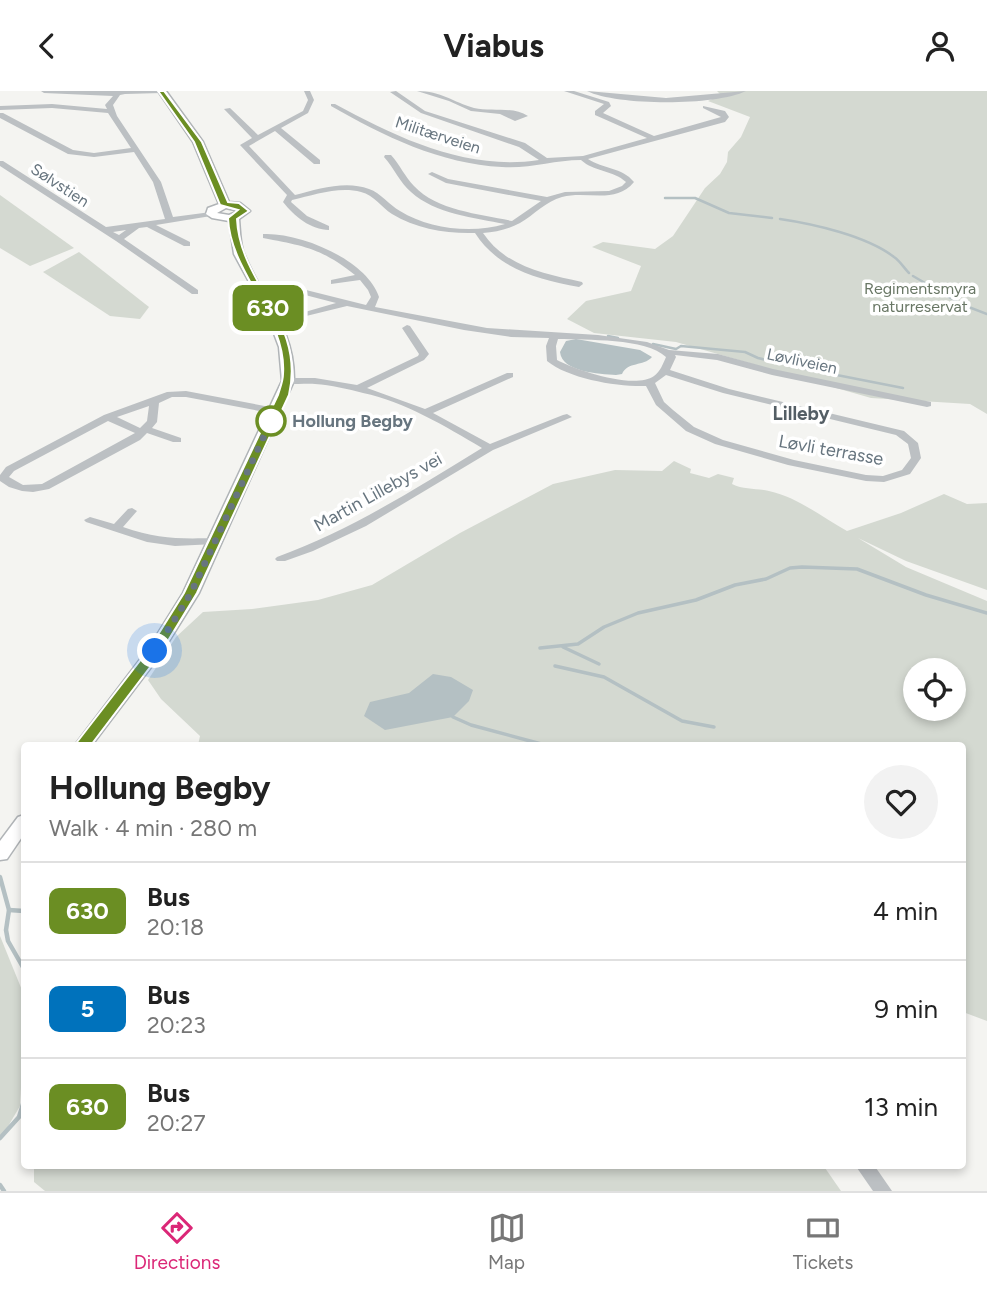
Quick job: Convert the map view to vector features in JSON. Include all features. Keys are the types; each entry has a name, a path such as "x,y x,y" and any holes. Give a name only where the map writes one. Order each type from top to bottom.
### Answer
{"main road":[{"path":"84,742 173,624 215,541 288,377 285,345 258,286 240,255 229,211 198,142 162,91"},
{"path":"211,214 220,218 229,211"},
{"path":"0,854 21,825"}],"street":[{"path":"44,91 118,94 131,91 162,91"},
{"path":"291,198 244,147 245,143 306,112 312,100 307,91"},
{"path":"420,91 473,110 503,114"},
{"path":"567,91 607,103 598,113 654,139"},
{"path":"590,91 624,98 677,101 743,91"},
{"path":"393,92 423,112 522,145 548,162"},
{"path":"118,94 110,106 110,111 157,182 169,218"},
{"name":"Militærveien","path":"333,105 369,126 464,161 504,165 583,158 725,117 721,112 705,107"},
{"path":"0,108 52,106 110,111"},
{"path":"228,109 256,137"},
{"path":"0,115 71,152 94,155 135,151"},
{"path":"276,128 317,162"},
{"path":"388,156 418,194 449,207 513,223"},
{"path":"326,228 300,217 287,203 291,198 336,188 359,189 375,194 393,211 413,220 448,229 478,230 513,223 548,200 569,193 614,192 629,184 625,175 595,167 583,158"},
{"name":"Sølvstien","path":"0,163 120,239 195,292"},
{"path":"432,174 453,183 548,200"},
{"path":"104,230 135,228 169,218 211,214"},
{"path":"147,224 187,244"},
{"path":"120,239 135,228"},
{"path":"478,230 491,251 506,261 524,269 579,283"},
{"path":"266,236 313,245 361,277 375,291 375,300 370,307"},
{"path":"334,282 361,277"},
{"path":"258,286 283,286 348,303 489,331 554,336 586,335 639,344 670,352 671,357 664,371 649,382 587,377 564,369 552,361 551,346 554,336"},
{"path":"301,316 338,308 348,303"},
{"path":"357,389 421,358 424,354 421,347 407,328"},
{"name":"Løvliveien","path":"670,352 718,357 772,372 927,404"},
{"name":"Løvli terrasse","path":"649,382 660,403 690,429 757,454 878,479 906,472 916,458 917,451 911,440 890,429 726,391 664,371"},
{"path":"427,412 510,375"},
{"path":"288,377 329,381 427,412 489,449"},
{"path":"153,401 152,422 144,431 45,487 32,490 22,488 10,485 3,478 10,470 108,417 153,401 178,393 275,411"},
{"path":"108,417 177,440"},
{"name":"Martin Lillebys vei","path":"288,559 360,526 489,449 566,417"},
{"path":"116,529 132,511"},
{"path":"90,520 147,539 175,543 215,541"},
{"path":"866,1169 883,1191"}],"green space":[{"name":"Regimentsmyra naturreservat","path":"717,91 987,91 987,414 970,404 871,398 676,342 594,333 567,319 586,301 631,291 641,266 592,247 603,242 655,249 673,236 705,188 720,174 727,162 728,152 741,137 750,117 708,101 721,95"},
{"path":"0,195 74,248 30,266 0,248"},
{"path":"79,252 149,307 140,319 110,316 43,272"},
{"path":"674,461 691,469 690,473 709,478 718,474 734,478 732,484 789,498 847,531 901,513 944,494 967,504 987,503 987,590 906,561 858,538 906,567 987,601 987,1021 966,1013 966,742 199,742 200,736 161,699 148,680 176,637 203,612 252,609 318,600 372,585 460,533 553,484 615,470 662,471"},
{"path":"0,936 21,988 21,1088 20,1106 0,1140"},
{"path":"34,1169 826,1169 841,1191 45,1191 34,1182"}],"shaded area":[{"path":"576,339 640,350 652,357 628,367 622,374 582,371 567,364 560,352 566,341"},
{"path":"433,674 451,677 473,690 469,701 453,717 385,730 364,716 370,702 409,693"}],"waterway":[{"path":"665,198 695,198 729,213 772,218"},
{"path":"780,219 824,228 870,243 896,259 909,273"},
{"path":"913,276 961,304 987,314"},
{"path":"608,336 618,338"},
{"path":"653,344 676,349 681,346 745,352 758,358 801,368 903,388"},
{"path":"540,648 578,644 604,627 638,613 696,600 735,585 766,579 790,568 802,567 857,569 926,595 987,613"},
{"path":"563,647 599,664"},
{"path":"555,666 604,677 682,721 714,727"},
{"path":"453,717 471,725 534,742"},
{"path":"0,877 9,910"},
{"path":"9,910 21,911"},
{"path":"9,910 6,930 8,941 21,964"},
{"path":"0,1138 19,1117 21,1111"},
{"path":"0,1185 4,1191"}],"bus line":[{"name":"630","path":"85,742 155,651 191,593 284,395 289,374 285,345 258,286 240,255 233,235 233,218 243,213 243,208 225,205 198,142 162,91"}],"place":[{"name":"Hollung Begby","path":"271,421"}],"district":[{"name":"Lilleby","path":"801,413"}],"route":[{"path":"155,651 191,593 271,421"}]}
